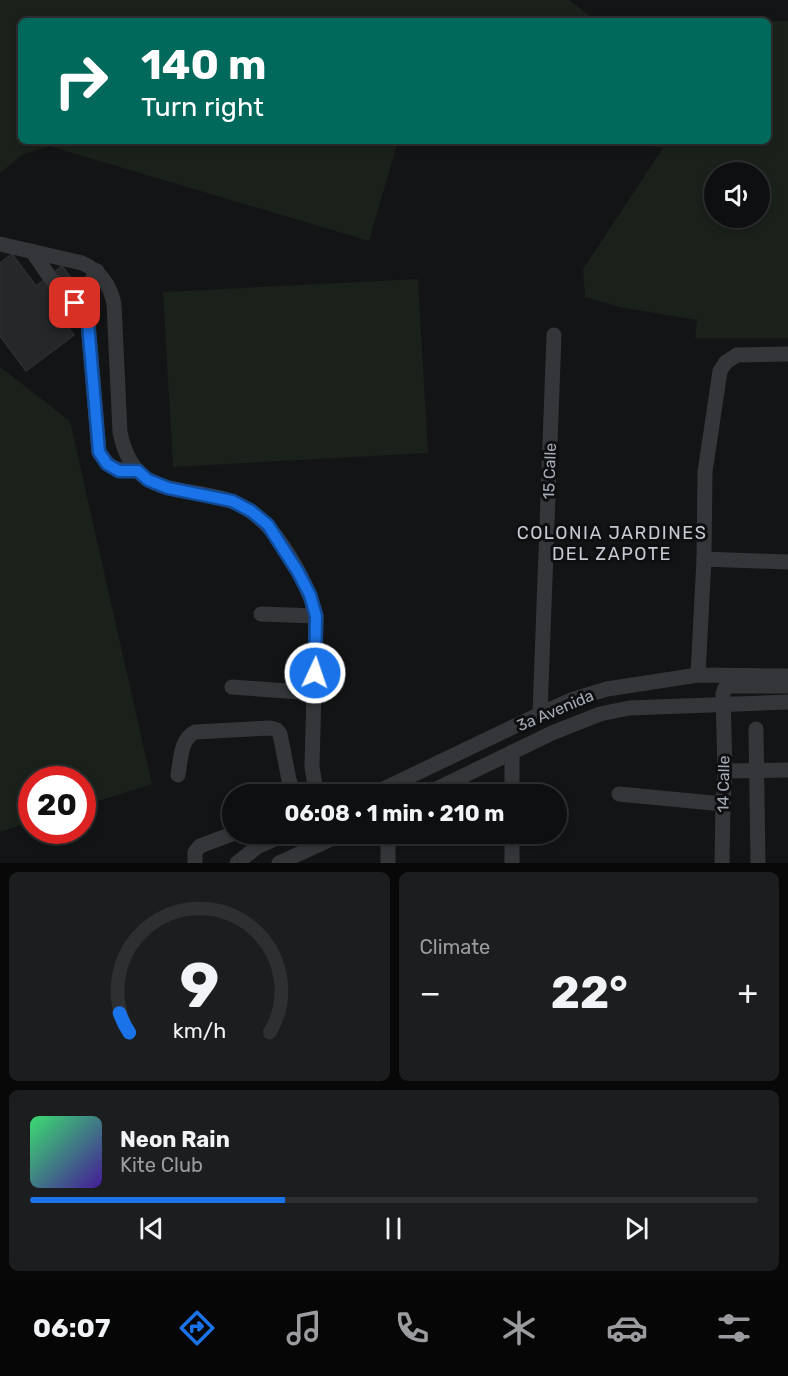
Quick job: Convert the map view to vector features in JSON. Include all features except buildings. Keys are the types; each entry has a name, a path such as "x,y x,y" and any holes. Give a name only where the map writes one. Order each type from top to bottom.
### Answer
{"street":[{"path":"0,244 82,263 97,271 108,285 114,304 120,432 127,455 138,471 158,485 232,501 260,518 274,534 305,583 316,616 312,767 315,784"},
{"path":"32,251 49,276"},
{"path":"97,271 91,280 87,296 87,312 99,452 107,464 119,471 138,471"},
{"path":"64,294 87,312"},
{"name":"15 Calle","path":"540,714 554,335"},
{"path":"698,675 704,559 705,472 720,371 726,362 737,355 788,354"},
{"path":"704,559 788,562"},
{"path":"261,614 316,616"},
{"name":"3a Avenida","path":"394,784 571,700 607,689 698,675 788,676"},
{"path":"723,704 725,688 730,686 788,686"},
{"path":"232,687 314,693"},
{"name":"3a Avenida","path":"447,784 552,733 600,714 629,708 788,702"},
{"name":"14 Calle","path":"722,863 725,771 723,704"},
{"path":"178,775 184,742 189,735 195,732 270,728 277,730 280,734 291,784"},
{"path":"756,729 758,863"},
{"path":"512,752 512,784"},
{"path":"725,771 788,770"},
{"path":"619,794 723,804"},
{"path":"195,863 195,852 200,846 222,838"},
{"path":"237,863 264,844"},
{"path":"279,863 320,844"},
{"path":"388,844 388,863"},
{"path":"512,844 512,863"}],"shaded area":[{"path":"0,0 569,0 592,18 18,18 18,144 397,144 369,241 49,146 22,155 0,173"},
{"path":"771,21 788,21 788,338 695,338 697,320 619,307 585,297 583,269 663,148 646,144 771,144"},
{"path":"418,279 428,453 173,467 163,292"},
{"path":"0,367 70,421 152,784 96,802 96,766 18,766 18,826 0,832"}],"tunnel":[{"path":"49,276 64,294"}],"district":[{"name":"COLONIA JARDINES DEL ZAPOTE","path":"612,543"}],"route":[{"path":"75,303 87,312 99,452 107,464 119,471 138,471 158,485 232,501 251,511 268,525 305,583 310,595 316,616 315,673"}]}
